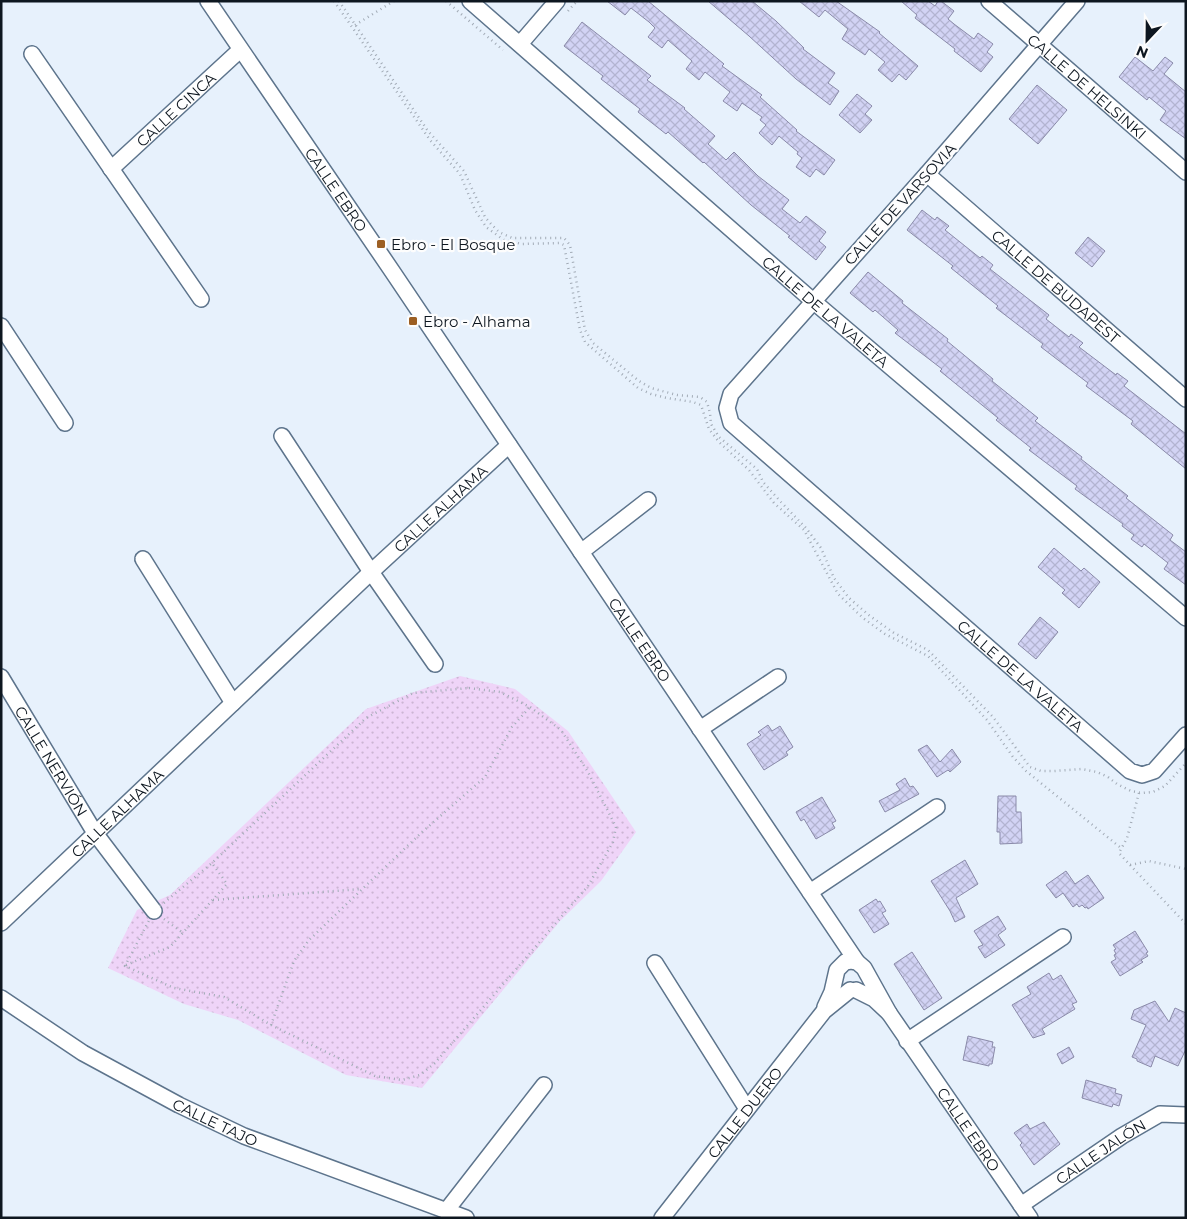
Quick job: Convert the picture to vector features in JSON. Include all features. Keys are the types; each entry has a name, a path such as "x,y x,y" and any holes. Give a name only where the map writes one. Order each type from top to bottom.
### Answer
{"street":[{"name":"CALLE EBRO","path":"208,1 861,967 907,1041 1030,1218"},
{"name":"CALLE DE LA VALETA","path":"470,1 813,301 1186,618"},
{"path":"520,44 557,1"},
{"name":"CALLE DE HELSINKI","path":"989,1 1186,172"},
{"name":"CALLE DE VARSOVIA","path":"727,408 731,394 927,174 1077,1"},
{"name":"CALLE CINCA","path":"111,169 240,50"},
{"path":"32,54 201,299"},
{"name":"CALLE DE BUDAPEST","path":"927,174 1186,399"},
{"path":"1,326 64,423"},
{"name":"CALLE DE LA VALETA","path":"727,408 731,423 1130,771 1142,775 1154,772 1186,735"},
{"path":"282,436 371,572 435,664"},
{"name":"CALLE ALHAMA","path":"1,923 371,572 509,445"},
{"path":"581,552 648,500"},
{"path":"143,559 233,703"},
{"path":"700,729 778,677"},
{"name":"CALLE NERVIÓN","path":"2,681 95,833 154,912"},
{"path":"810,892 937,807"},
{"name":"CALLE EBRO","path":"833,928 840,950 838,971"},
{"path":"907,1041 1063,937"},
{"path":"845,962 861,967 864,983 853,990 844,988 838,983 838,971 845,962"},
{"path":"655,963 747,1108"},
{"name":"CALLE DUERO","path":"662,1217 824,1011 838,971"},
{"name":"CALLE EBRO","path":"853,990 874,999 889,1013"},
{"name":"CALLE DUERO","path":"824,1011 853,990"},
{"name":"CALLE TAJO","path":"1,998 83,1053 179,1105 244,1136 466,1218"},
{"path":"446,1211 544,1085"},
{"name":"CALLE JALÓN","path":"1021,1205 1122,1136 1160,1114 1186,1115"}],"path":[{"path":"334,1 430,140 460,174 475,210 486,227 504,240 522,244 560,242 564,245 580,330 585,342 638,388 651,394 701,405 709,429 719,442 749,470 774,503 804,530 838,594 863,618 885,634 928,656 988,720 1013,758 1026,771 1121,848"},
{"path":"355,25 394,1"},
{"path":"446,1 497,46"},
{"path":"469,688 500,692 530,707 561,730 588,772 616,827 613,842 588,886 435,1063 420,1075 402,1080 375,1076 271,1025 224,997 174,988 125,966 154,912 212,863 366,718 414,693 469,688"},
{"path":"271,1025 294,961 309,940 421,833 485,777 512,727 530,707"},
{"path":"1139,792 1127,838 1121,848 1120,856 1186,924"},
{"path":"1130,865 1150,861 1186,869"},
{"path":"125,966 170,947 227,884 212,863"},
{"path":"212,900 364,889"},
{"path":"154,912 183,933"}],"shaded area":[{"path":"460,676 515,689 568,731 636,832 601,881 560,921 422,1088 346,1075 238,1020 184,1004 108,968 137,910 170,895 366,709"}],"building":[{"path":"607,1 648,1 724,64 722,66 762,95 760,97 796,131 835,160 824,175 816,169 810,177 796,167 802,158 797,154 798,152 779,136 772,145 759,133 766,125 760,120 762,117 742,103 737,111 723,101 730,92 705,72 699,80 686,69 692,61 668,40 662,48 648,37 655,28 649,22 631,8 625,15"},
{"path":"708,1 752,1 776,21 803,49 835,73 828,83 839,91 830,105 796,79"},
{"path":"799,1 836,1 880,32 918,66 906,80 899,74 892,82 878,70 885,62 869,49 865,55 842,39 848,29 825,10 819,17"},
{"path":"901,1 928,1 935,6 938,1 941,1 954,11 948,19 954,24 974,39 978,33 993,44 987,52 993,57 981,72 915,18 917,15"},
{"path":"582,22 651,76 647,80 685,108 715,136 708,144 726,160 734,152 758,176 789,200 782,209 800,223 806,216 826,232 819,241 826,247 816,260 668,132 666,134 638,112 640,109 601,79 603,76 564,46"},
{"path":"1135,57 1153,71 1165,57 1173,63 1164,74 1186,92 1186,139 1160,120 1166,111 1149,97 1147,100 1119,77"},
{"path":"1037,85 1067,110 1038,144 1009,119"},
{"path":"857,94 872,106 865,114 872,120 860,133 839,115"},
{"path":"922,210 935,220 937,217 949,226 945,230 980,258 982,256 993,265 990,269 1049,315 1046,319 1069,337 1071,334 1083,343 1079,347 1116,375 1117,373 1128,381 1124,386 1186,434 1186,469 1131,424 1133,421 1086,386 1088,383 1041,347 1043,344 996,308 998,306 951,268 953,266 907,230"},
{"path":"1088,237 1105,251 1092,267 1075,253"},
{"path":"868,272 903,301 902,303 948,339 947,341 993,379 992,381 1038,418 1035,421 1082,457 1081,459 1128,496 1126,498 1173,535 1170,540 1186,552 1186,585 1164,569 1168,563 1144,544 1142,547 1131,539 1134,535 1122,526 1123,524 1075,489 1077,486 1029,450 1031,448 996,420 998,418 940,371 942,369 895,333 898,330 875,310 873,312 850,293"},
{"path":"1054,548 1081,571 1084,568 1100,582 1079,608 1062,593 1065,590 1038,567"},
{"path":"1040,617 1058,632 1036,659 1018,644"},
{"path":"768,725 772,731 780,726 793,747 786,752 788,755 764,770 747,744 761,735 758,732"},
{"path":"927,745 940,762 952,749 961,762 950,772 948,770 937,777 918,750"},
{"path":"905,778 910,787 913,786 919,794 885,812 879,801 900,790 896,784"},
{"path":"998,796 1016,796 1016,812 1021,812 1022,843 1000,844 1000,832 997,832"},
{"path":"822,797 836,821 832,823 835,828 816,839 804,819 801,821 796,812"},
{"path":"965,860 978,884 956,898 965,917 955,922 931,881"},
{"path":"1066,871 1075,884 1088,875 1104,898 1088,909 1082,905 1079,907 1077,904 1073,907 1063,893 1056,898 1046,885"},
{"path":"876,899 878,902 880,901 886,911 882,913 889,924 874,933 859,910"},
{"path":"998,916 1006,929 998,935 1005,945 985,958 978,947 983,945 974,931"},
{"path":"1135,931 1148,952 1146,953 1148,956 1141,960 1143,962 1120,976 1111,962 1116,959 1114,950 1116,949 1113,945"},
{"path":"912,952 942,998 924,1010 894,964"},
{"path":"1049,973 1053,980 1061,975 1077,1002 1072,1004 1075,1009 1042,1029 1045,1034 1033,1038 1012,1005 1031,994 1027,987"},
{"path":"1155,1001 1169,1022 1175,1008 1186,1013 1186,1049 1178,1066 1155,1056 1151,1067 1132,1057 1146,1025 1131,1019 1134,1010"},
{"path":"968,1036 993,1042 992,1047 995,1047 992,1064 989,1064 989,1066 963,1060"},
{"path":"1069,1047 1074,1057 1062,1064 1057,1054"},
{"path":"1086,1080 1116,1089 1115,1093 1122,1095 1119,1106 1113,1104 1112,1107 1082,1098"},
{"path":"1044,1122 1060,1144 1034,1165 1014,1133 1027,1124 1030,1129"}],"place":[{"name":"Ebro - El Bosque","path":"381,244"},
{"name":"Ebro - Alhama","path":"413,321"}]}
